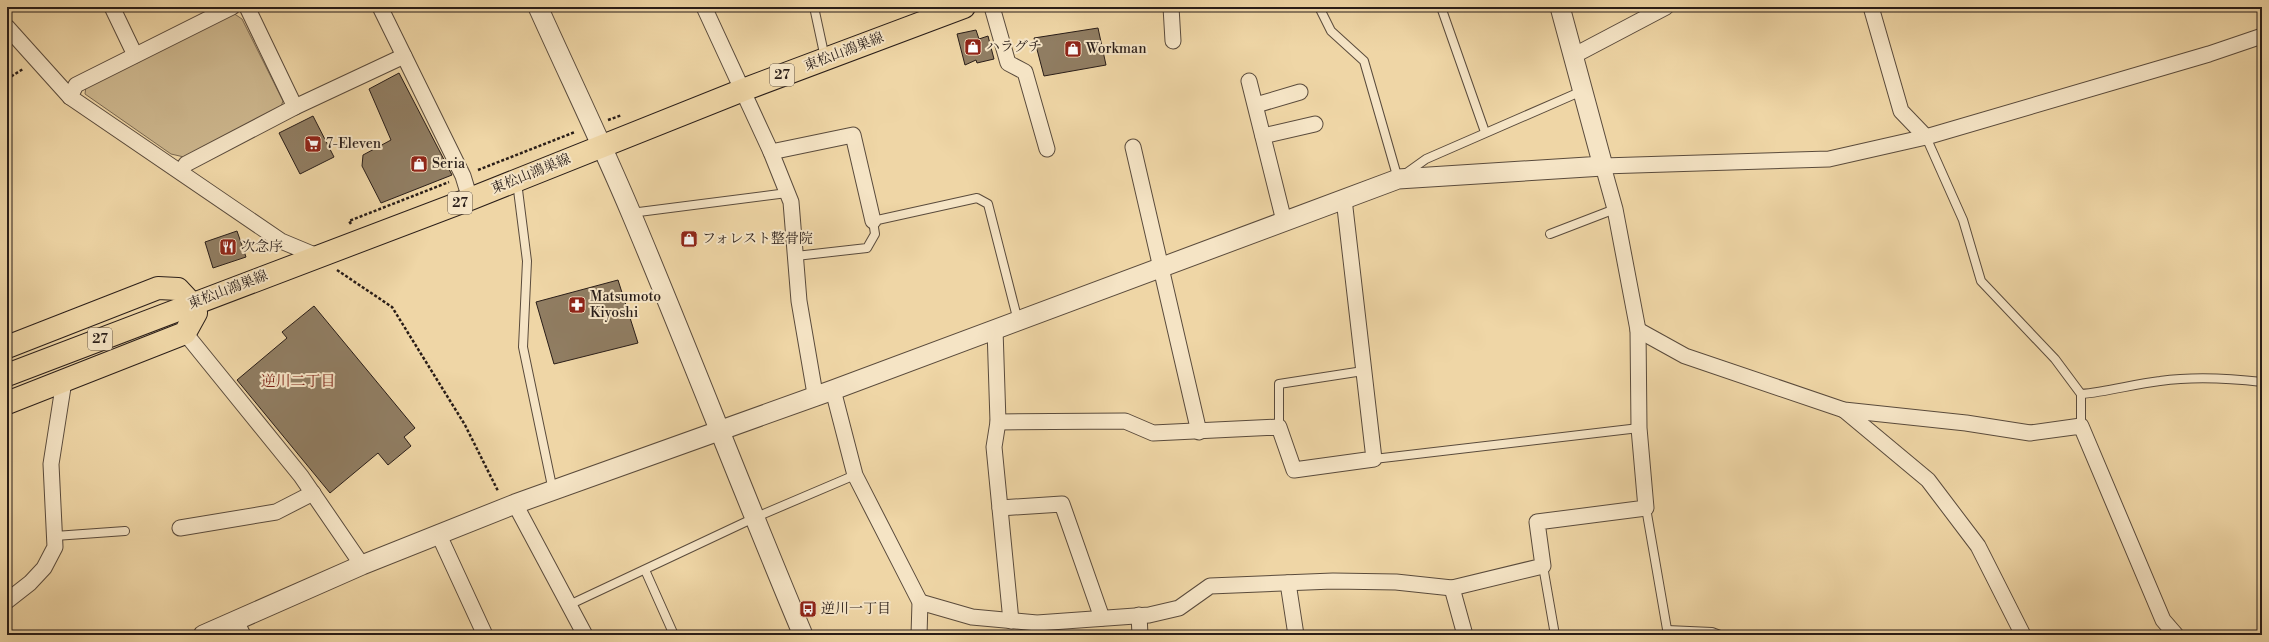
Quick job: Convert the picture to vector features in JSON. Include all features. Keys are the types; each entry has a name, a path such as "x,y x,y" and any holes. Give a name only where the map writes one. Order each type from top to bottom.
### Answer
{"main road":[{"name":"東松山鴻巣線","path":"7,375 470,199 743,90 964,7"},
{"path":"7,347 158,288 178,289 192,304 196,313 185,333 7,403"}],"street":[{"path":"112,7 135,55"},
{"path":"70,97 76,84 232,7"},
{"path":"248,7 295,107"},
{"path":"380,7 463,176 470,199"},
{"path":"538,7 631,213 720,429 754,518 803,635"},
{"path":"704,7 771,152 791,202 799,301 824,392 855,475 920,602 919,635"},
{"path":"992,7 1008,63 1025,72 1047,149"},
{"path":"1171,7 1173,41"},
{"path":"920,602 972,617 1012,621 1038,629 1102,618 1139,615 1180,608 1210,586 1288,583 1396,582 1452,588 1543,566 1537,522 1646,508 1639,428 1638,330 1615,209 1560,7"},
{"path":"1573,56 1666,7"},
{"path":"1871,7 1901,111 1926,137"},
{"path":"7,27 70,97 181,171 281,241 317,256"},
{"path":"203,635 239,628 362,565 510,505 553,491 1018,321 1398,179 1603,166 1829,159 1926,137 2209,54 2262,36"},
{"path":"181,171 186,164 295,107 404,56"},
{"path":"1249,81 1284,221"},
{"path":"1256,105 1300,92"},
{"path":"1263,136 1315,124"},
{"path":"771,152 853,135 873,221"},
{"path":"1133,147 1199,432"},
{"path":"998,422 1125,421 1153,433 1279,427 1294,470 1374,459 1344,199"},
{"path":"995,329 998,422 994,447 1012,621"},
{"path":"1638,330 1685,356 1844,410 1966,423 2030,433 2082,426 2164,620 2176,635"},
{"path":"185,333 313,493 362,565"},
{"path":"7,602 30,583 44,568 55,547 56,536 51,464 64,381"},
{"path":"1844,410 1928,480 1978,546 2023,635"},
{"path":"180,528 276,512 313,493"},
{"path":"1000,508 1062,504 1102,618"},
{"path":"510,505 585,635"},
{"path":"438,533 485,635"},
{"path":"1288,583 1296,635"},
{"path":"1452,588 1464,635"},
{"path":"1139,615 1140,635"}],"lane":[{"path":"814,7 826,59"},
{"path":"1318,7 1331,32 1364,61 1398,179 1426,158 1582,91"},
{"path":"1441,7 1485,132"},
{"path":"1926,137 1963,220 1981,280 2055,359 2081,394 2082,426"},
{"path":"517,180 527,261 523,347 553,491"},
{"path":"631,213 787,193"},
{"path":"796,256 867,248 875,234 873,221 977,198 988,204 1018,321"},
{"path":"1550,234 1615,209"},
{"path":"1279,427 1279,384 1363,371"},
{"path":"2081,394 2104,393 2160,381 2210,377 2262,382"},
{"path":"1374,459 1639,428"},
{"path":"569,605 754,518 855,475"},
{"path":"1646,508 1667,632 1712,632 1720,635"},
{"path":"56,536 125,532"},
{"path":"1543,566 1555,635"},
{"path":"644,570 674,635"}],"path":[{"path":"317,256 392,307 465,425 510,505"}],"shaded area":[{"path":"233,13 242,19 283,101 280,109 184,157 171,154 85,94 86,86"}],"building":[{"path":"1098,28 1106,65 1044,76 1034,38"},
{"path":"976,30 979,39 988,36 994,59 977,63 976,60 965,65 957,34"},
{"path":"399,73 452,175 381,203 362,166 363,155 391,140 369,89"},
{"path":"313,116 334,157 300,174 279,133"},
{"path":"237,231 246,257 213,268 205,242"},
{"path":"618,280 638,343 554,364 536,302"},
{"path":"314,306 415,428 404,437 411,446 388,465 378,453 330,493 237,380 287,338 282,332"}],"place":[{"name":"ハラグチ","path":"973,47"},
{"name":"Workman","path":"1073,49"},
{"name":"7-Eleven","path":"313,144"},
{"name":"Seria","path":"419,164"},
{"name":"フォレスト整骨院","path":"689,239"},
{"name":"次念序","path":"228,247"},
{"name":"Matsumoto Kiyoshi","path":"577,305"},
{"name":"逆川一丁目","path":"808,609"}],"district":[{"name":"逆川二丁目","path":"298,381"}]}
